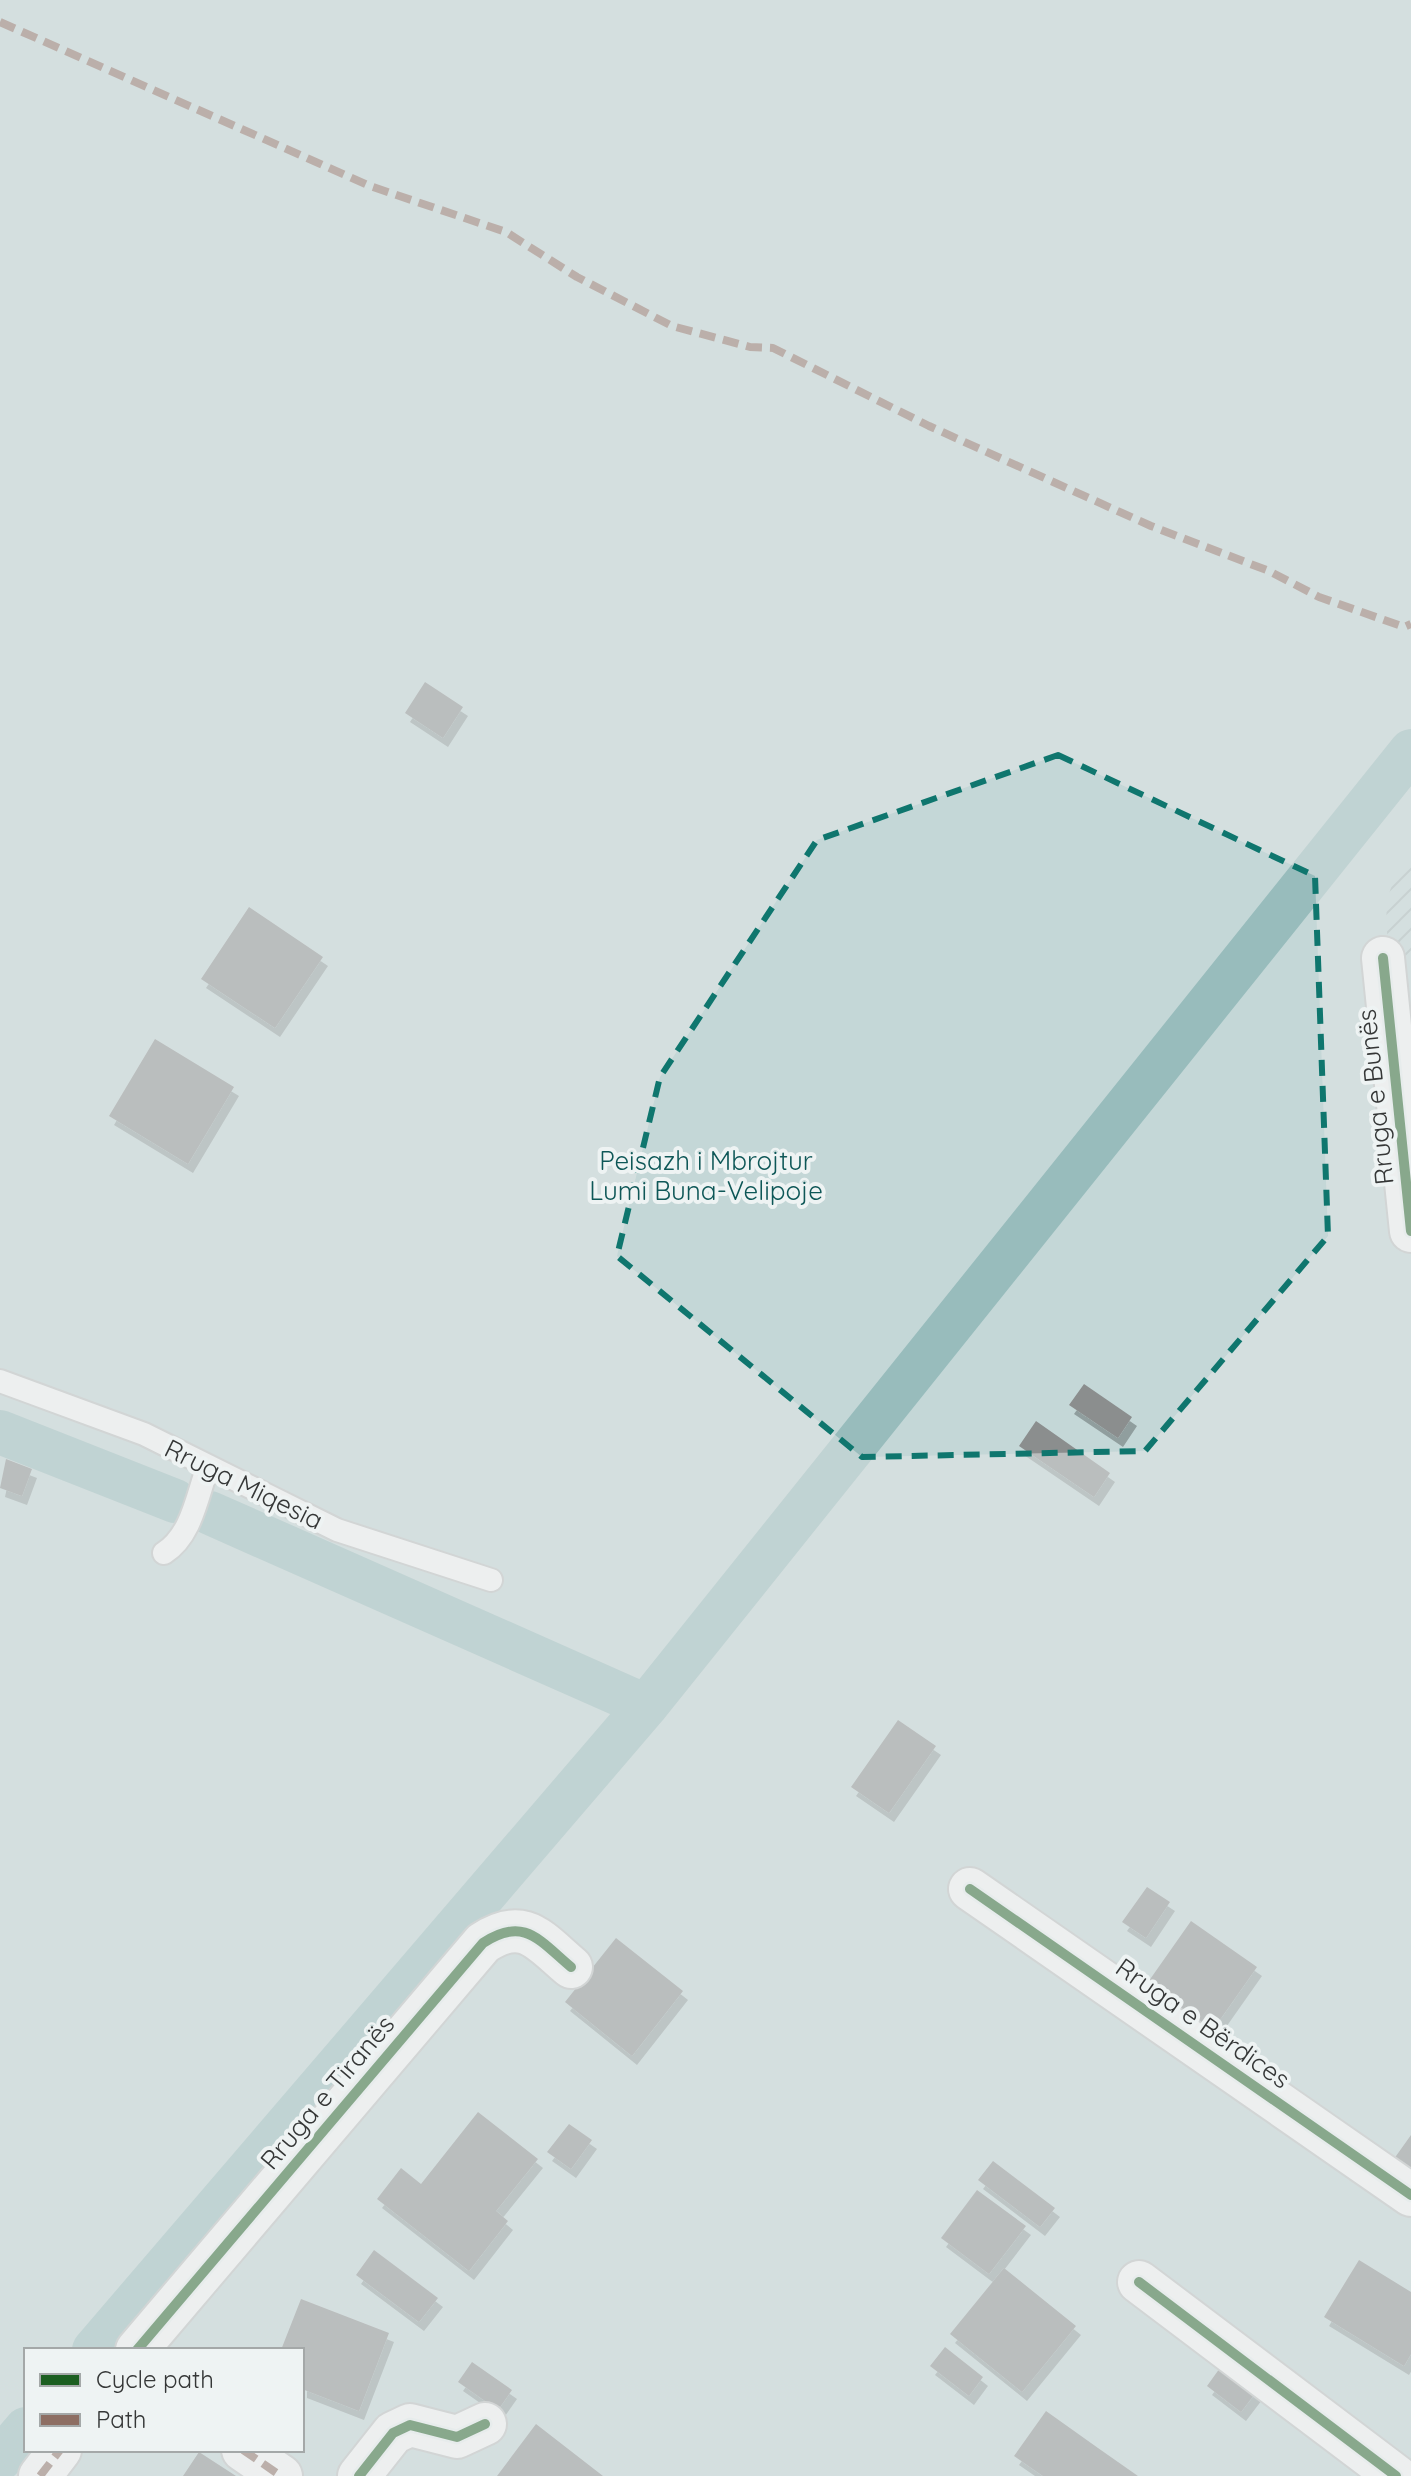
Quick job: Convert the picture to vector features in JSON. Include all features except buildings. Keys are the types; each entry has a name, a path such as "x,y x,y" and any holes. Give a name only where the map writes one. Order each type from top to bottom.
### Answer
{"street":[{"name":"Rruga e Bunës","path":"1383,958 1411,1231"},
{"name":"Rruga e Bërdices","path":"970,1889 1411,2195"},
{"name":"Rruga e Tiranës","path":"139,2348 483,1943 501,1931 514,1929 533,1935 571,1967"},
{"path":"1139,2282 1396,2476"},
{"path":"359,2476 393,2433 410,2425 457,2437 485,2424"},
{"path":"40,2476 58,2452"},
{"path":"246,2452 281,2476"}],"lane":[{"name":"Rruga Miqesia","path":"0,1381 144,1434 337,1530 491,1580"},
{"path":"164,1553 178,1545 185,1533 208,1466"}],"highlighted area":[{"path":"1058,755 1315,876 1328,1236 1145,1451 862,1457 617,1256 660,1077 817,840"}],"green space":[{"name":"Peisazh i Mbrojtur Lumi Buna-Velipoje","path":"0,0 1411,0 1411,2476 0,2476"},
{"path":"1411,855 1411,958 1389,953 1387,912 1390,890"}],"waterway":[{"path":"96,2348 646,1706 1411,751"},
{"path":"0,1432 175,1501"},
{"path":"210,1513 646,1706"},
{"path":"0,2459 24,2431"}],"marked path":[{"path":"0,22 370,186 506,232 577,277 672,326 750,347 773,348 929,426 1151,526 1269,571 1319,597 1404,627 1411,624"},
{"path":"40,2476 58,2452"},
{"path":"246,2452 281,2476"}],"cycle path":[{"path":"1383,958 1411,1231"},
{"path":"970,1889 1411,2195"},
{"path":"139,2348 483,1943 497,1935 520,1932 540,1940 571,1967"},
{"path":"1139,2282 1396,2476"},
{"path":"359,2476 393,2433 410,2425 457,2437 485,2424"}]}
